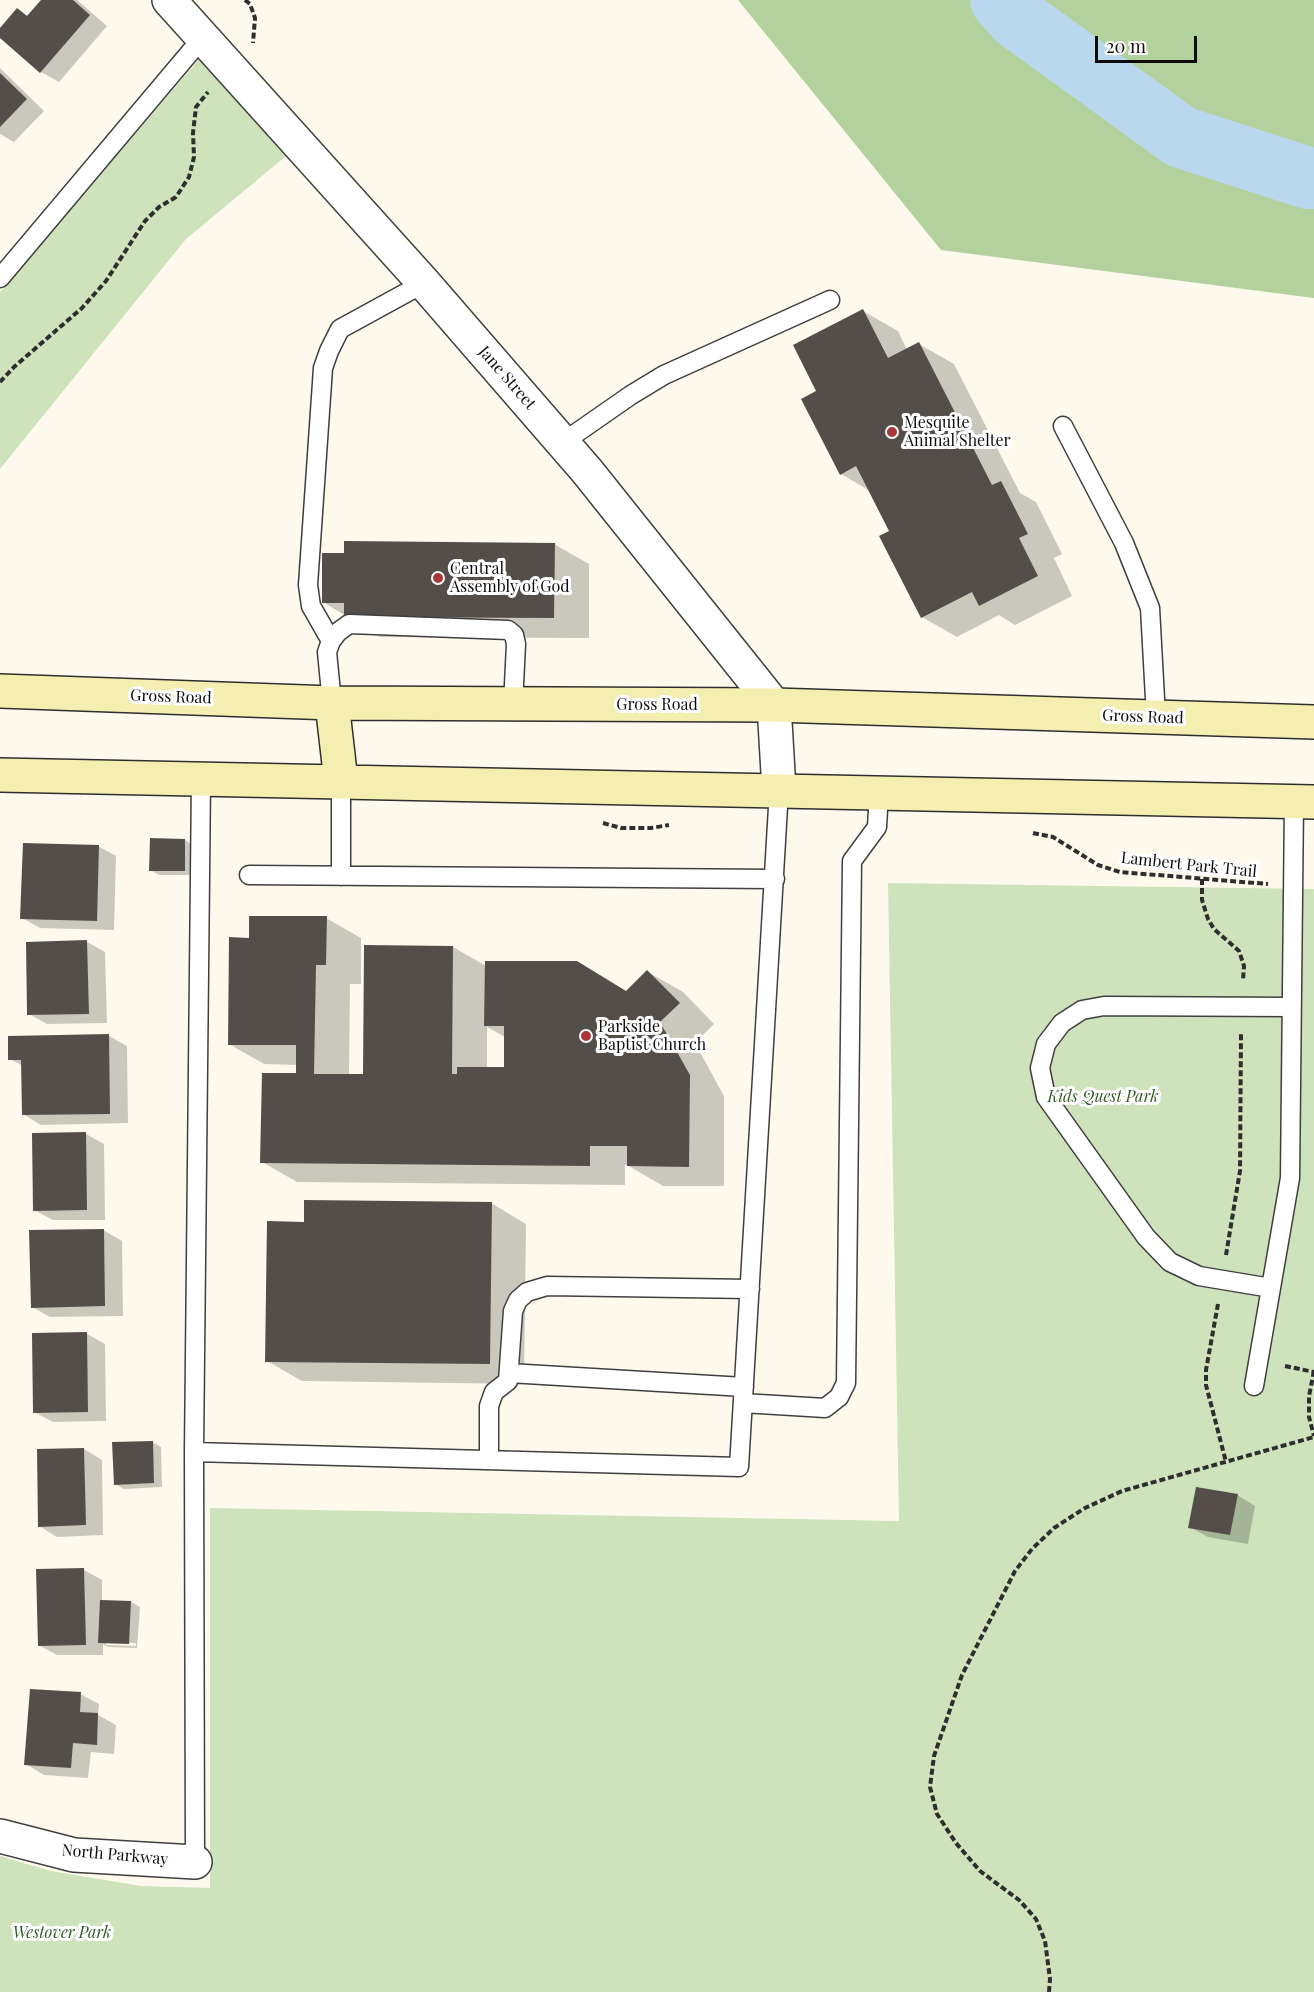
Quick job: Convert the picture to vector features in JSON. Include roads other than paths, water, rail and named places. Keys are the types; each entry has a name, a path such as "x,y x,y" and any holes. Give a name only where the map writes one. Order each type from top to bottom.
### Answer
{"main road":[{"name":"Gross Road","path":"0,691 332,704 774,705 1314,722"},
{"path":"332,704 341,781"},
{"path":"0,776 1304,802"}],"street":[{"name":"Jane Street","path":"169,0 424,283 562,443 774,705"},
{"path":"774,705 779,790"},
{"name":"North Parkway","path":"0,1836 74,1855 195,1862"}],"lane":[{"path":"0,278 203,37"},
{"path":"331,641 310,606 308,585 323,368 340,328 424,283"},
{"path":"562,443 664,375 830,300"},
{"path":"1063,426 1124,543 1150,608 1156,717"},
{"path":"332,704 327,652 338,632 350,624 507,630 514,635 516,644 513,705"},
{"path":"195,1862 194,1452 201,779"},
{"path":"341,781 341,876"},
{"path":"194,1452 739,1467 776,879 779,790"},
{"path":"509,1373 744,1395 825,1408 838,1397 846,1383 852,861 877,827 879,792"},
{"path":"1254,1386 1290,1178 1293,885 1304,802"},
{"path":"249,875 776,879"},
{"path":"1271,1287 1199,1276 1170,1262 1146,1237 1046,1097 1040,1068 1046,1044 1062,1023 1082,1010 1104,1006 1291,1007"},
{"path":"489,1460 489,1406 494,1392 508,1381 513,1311 518,1300 527,1292 554,1286 750,1289"}],"waterway":[{"path":"1001,0 1018,19 1181,137 1314,178"}],"place":[{"name":"Mesquite Animal Shelter","path":"892,432"},
{"name":"Central Assembly of God","path":"438,578"},
{"name":"Parkside Baptist Church","path":"586,1036"}],"park label":[{"name":"Kids Quest Park","path":"1103,1097"},
{"name":"Westover Park","path":"62,1933"}]}
